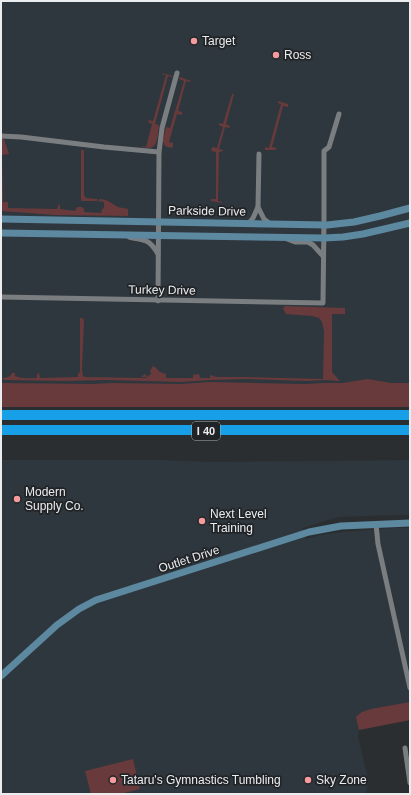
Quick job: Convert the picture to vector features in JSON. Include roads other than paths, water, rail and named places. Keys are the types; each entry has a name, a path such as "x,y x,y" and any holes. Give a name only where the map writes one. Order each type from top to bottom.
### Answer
{"highway":[{"name":"I 40","path":"1,415 410,415"},
{"name":"I 40","path":"1,430 410,430"},
{"path":"1,435 32,430"}],"street":[{"path":"158,301 159,152 162,128 177,73"},
{"path":"323,256 324,151 330,147 339,114"},
{"path":"1,136 159,152"},
{"path":"250,223 258,207 259,154"},
{"path":"258,207 269,224"},
{"name":"Parkside Drive","path":"1,219 324,225 354,222 410,208"},
{"name":"Parkside Drive","path":"1,233 324,238 363,234 410,223"},
{"path":"122,235 149,242 154,247 158,255"},
{"path":"284,237 294,242 308,242 323,256"},
{"name":"Turkey Drive","path":"1,297 322,303 323,256"},
{"name":"Outlet Drive","path":"1,676 57,625 78,609 96,600 309,532 341,526 410,523"},
{"path":"376,524 378,544 410,688"},
{"path":"406,748 410,783"}],"place":[{"name":"Target","path":"194,41"},
{"name":"Ross","path":"276,55"},
{"name":"Modern Supply Co.","path":"17,499"},
{"name":"Next Level Training","path":"202,521"},
{"name":"Tataru's Gymnastics Tumbling","path":"113,780"},
{"name":"Sky Zone","path":"308,780"}]}
